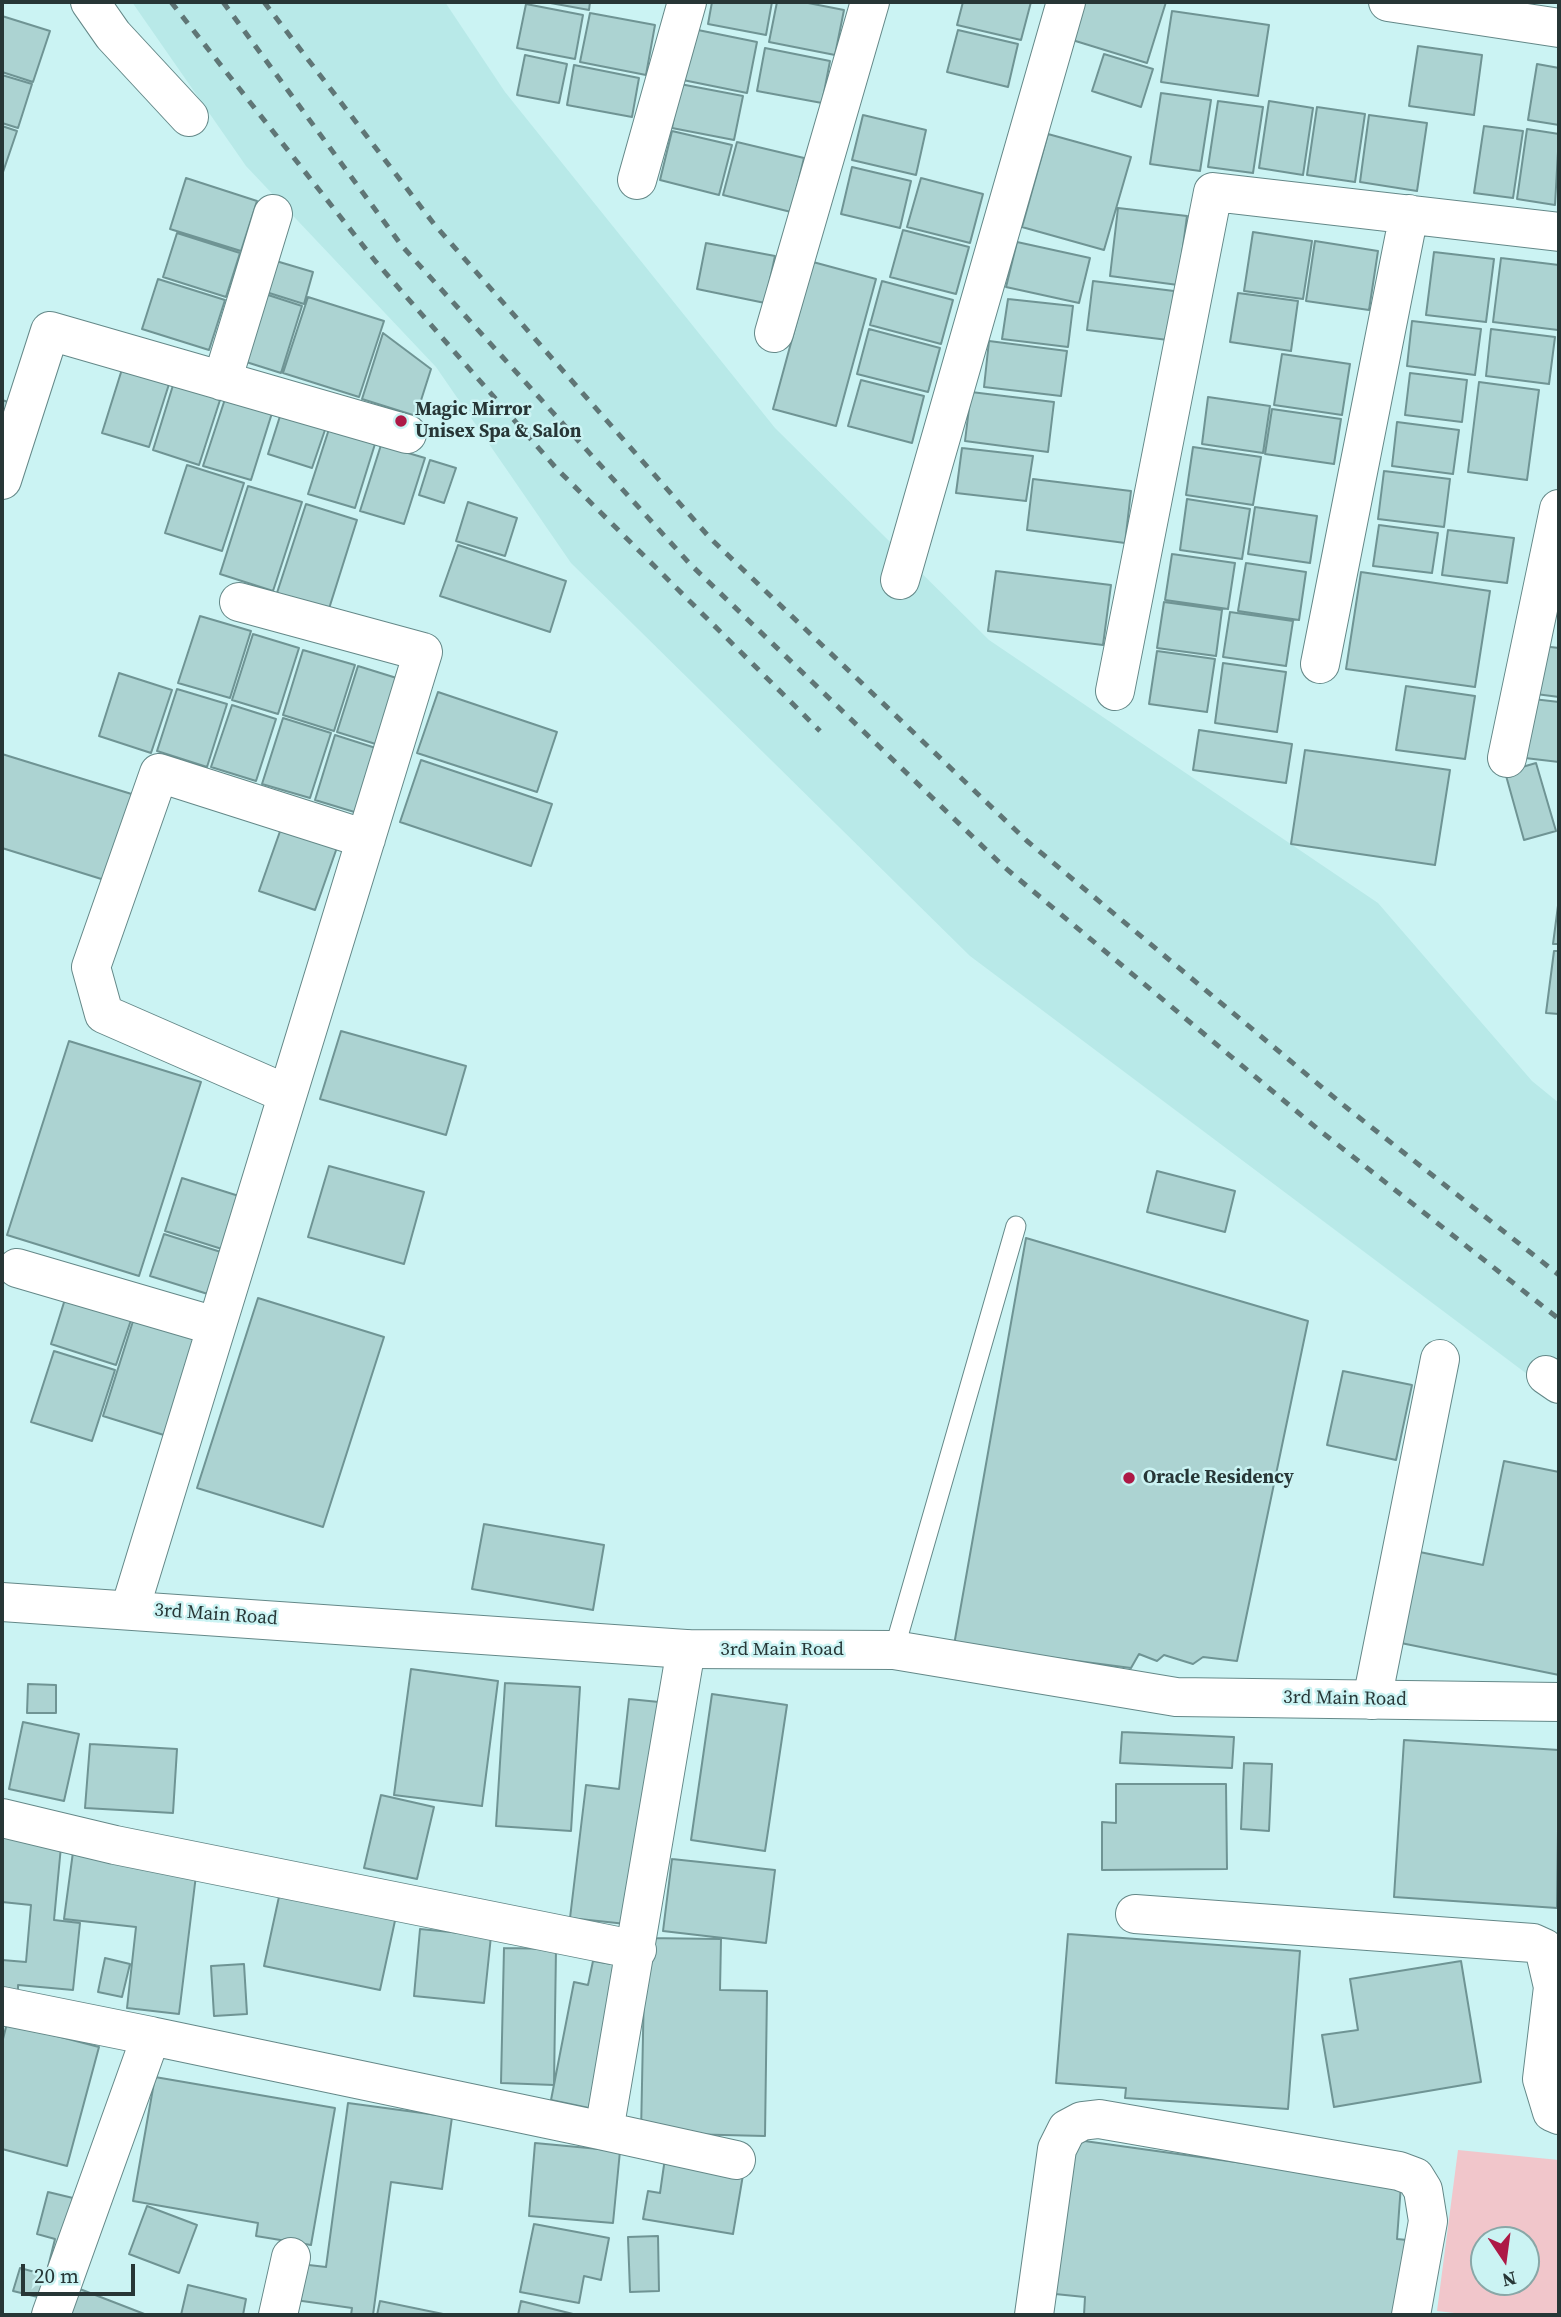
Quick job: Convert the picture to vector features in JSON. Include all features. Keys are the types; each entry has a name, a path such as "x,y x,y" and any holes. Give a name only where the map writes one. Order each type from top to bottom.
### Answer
{"street":[{"path":"90,2 113,35 189,117"},
{"path":"638,180 687,2"},
{"path":"774,333 870,2"},
{"path":"901,580 1066,2"},
{"path":"1388,2 1479,9 1559,28"},
{"path":"1115,691 1213,192 1559,232"},
{"path":"222,381 273,214"},
{"path":"1320,664 1409,214"},
{"path":"2,480 50,331 407,433"},
{"path":"1507,758 1559,509"},
{"path":"130,1609 423,652 239,602"},
{"path":"287,1094 104,1014 90,967 159,773 366,839"},
{"path":"17,1268 215,1326"},
{"path":"1372,1699 1440,1359"},
{"name":"3rd Main Road","path":"2,1602 686,1650 894,1650 1176,1698 1559,1702"},
{"path":"604,2131 637,1950 686,1650"},
{"path":"2,1818 115,1845 637,1950"},
{"path":"1135,1914 1532,1943 1545,1948 1553,1987 1542,2079 1552,2112 1559,2115"},
{"path":"2,2006 736,2160"},
{"path":"51,2315 151,2036"},
{"path":"1034,2315 1057,2149 1067,2129 1082,2121 1099,2119 1398,2171 1415,2177 1423,2190 1428,2221 1411,2315"},
{"path":"278,2315 291,2257"}],"lane":[{"path":"894,1650 1016,1226"}],"shaded area":[{"path":"132,2 445,2 505,92 775,428 989,640 1378,903 1532,1081 1559,1103 1559,1398 970,956 571,563 436,367 246,166"},
{"path":"1458,2150 1559,2160 1559,2315 1472,2315 1437,2311"}],"building":[{"path":"545,2 590,2 589,10"},
{"path":"712,2 772,2 766,35 708,24"},
{"path":"777,2 803,2 844,10 835,55 769,42"},
{"path":"963,2 1031,2 1021,40 957,25"},
{"path":"1080,2 1166,2 1147,63 1069,39"},
{"path":"526,4 583,15 575,59 517,48"},
{"path":"1172,11 1269,25 1258,96 1161,82"},
{"path":"590,13 655,25 646,75 580,62"},
{"path":"2,16 50,31 33,82 2,72"},
{"path":"693,29 757,42 747,93 683,80"},
{"path":"958,30 1018,44 1008,87 947,72"},
{"path":"1418,46 1482,55 1474,115 1409,106"},
{"path":"765,48 830,61 822,103 757,91"},
{"path":"1104,54 1153,69 1141,107 1092,91"},
{"path":"525,55 567,64 559,103 517,95"},
{"path":"1537,64 1559,68 1559,125 1528,120"},
{"path":"574,65 639,78 632,117 567,105"},
{"path":"2,75 32,84 18,128 2,123"},
{"path":"680,84 743,96 734,140 672,128"},
{"path":"1161,93 1211,100 1200,171 1150,164"},
{"path":"1218,101 1263,107 1253,173 1208,167"},
{"path":"1269,101 1313,108 1303,175 1259,168"},
{"path":"1317,107 1365,114 1355,182 1307,175"},
{"path":"863,115 926,130 916,175 852,160"},
{"path":"1369,115 1427,123 1417,191 1360,182"},
{"path":"2,126 17,131 2,175"},
{"path":"1484,126 1523,131 1513,198 1474,193"},
{"path":"1527,129 1559,134 1555,205 1517,199"},
{"path":"672,131 732,145 719,195 660,180"},
{"path":"1048,134 1131,157 1104,250 1022,227"},
{"path":"737,142 804,158 791,212 723,195"},
{"path":"852,167 911,181 900,228 841,214"},
{"path":"186,178 257,201 241,251 170,229"},
{"path":"921,178 983,194 970,243 907,227"},
{"path":"1118,208 1187,216 1178,285 1110,276"},
{"path":"903,230 969,247 956,294 890,277"},
{"path":"1253,232 1312,241 1303,299 1244,291"},
{"path":"177,233 240,253 226,297 163,277"},
{"path":"1315,241 1378,251 1369,310 1306,301"},
{"path":"1017,242 1090,258 1079,303 1006,287"},
{"path":"706,243 775,256 765,303 697,289"},
{"path":"1434,252 1494,259 1486,322 1426,315"},
{"path":"1501,258 1559,265 1558,330 1493,322"},
{"path":"276,261 313,272 304,304 266,292"},
{"path":"813,262 876,279 836,426 773,409"},
{"path":"158,279 225,300 209,350 142,329"},
{"path":"882,281 953,300 941,344 870,325"},
{"path":"1093,281 1174,291 1168,340 1087,330"},
{"path":"1238,293 1298,301 1291,351 1230,342"},
{"path":"265,294 302,306 281,373 243,361"},
{"path":"308,297 384,321 359,397 283,373"},
{"path":"1008,299 1073,306 1068,347 1002,339"},
{"path":"1412,321 1481,329 1475,375 1407,366"},
{"path":"869,329 940,348 928,392 857,374"},
{"path":"1491,329 1555,337 1549,384 1486,376"},
{"path":"383,333 431,369 416,416 362,399"},
{"path":"989,341 1067,351 1061,396 984,387"},
{"path":"1282,354 1350,364 1342,415 1274,405"},
{"path":"123,366 170,381 149,447 102,433"},
{"path":"1410,373 1467,380 1462,422 1405,415"},
{"path":"861,380 924,396 912,443 848,426"},
{"path":"174,382 221,397 199,465 153,450"},
{"path":"1479,382 1539,390 1527,480 1468,472"},
{"path":"971,392 1054,402 1048,452 965,441"},
{"path":"1208,397 1270,406 1263,453 1202,444"},
{"path":"225,399 272,413 251,480 203,466"},
{"path":"2,400 14,404 2,445"},
{"path":"1272,409 1341,419 1334,464 1265,454"},
{"path":"281,413 326,427 312,468 268,454"},
{"path":"1397,422 1459,430 1453,474 1392,466"},
{"path":"329,429 375,444 355,508 308,494"},
{"path":"381,445 425,458 404,524 360,511"},
{"path":"1193,447 1261,457 1253,505 1186,495"},
{"path":"962,448 1033,456 1026,501 956,493"},
{"path":"430,460 456,468 444,503 419,495"},
{"path":"187,465 244,483 222,551 165,533"},
{"path":"1384,471 1450,479 1444,527 1378,519"},
{"path":"1033,479 1131,491 1125,543 1027,530"},
{"path":"248,486 302,502 273,591 220,574"},
{"path":"1187,499 1250,509 1242,559 1180,550"},
{"path":"468,502 517,518 505,556 456,541"},
{"path":"306,504 357,520 327,615 275,599"},
{"path":"1255,507 1317,516 1310,563 1248,554"},
{"path":"1379,525 1438,533 1432,573 1373,566"},
{"path":"1448,530 1514,538 1507,583 1442,575"},
{"path":"458,545 566,581 550,632 440,596"},
{"path":"1172,554 1235,563 1228,609 1165,600"},
{"path":"1246,563 1306,572 1299,620 1238,611"},
{"path":"996,571 1111,585 1103,645 988,631"},
{"path":"1361,572 1490,591 1475,687 1346,669"},
{"path":"1164,602 1222,610 1216,656 1157,648"},
{"path":"1230,612 1293,621 1286,666 1223,657"},
{"path":"200,616 251,631 230,698 178,683"},
{"path":"253,634 299,648 278,714 232,700"},
{"path":"1542,646 1559,648 1559,697 1536,694"},
{"path":"303,650 355,665 334,731 283,715"},
{"path":"1157,651 1215,659 1207,712 1149,704"},
{"path":"1223,663 1286,672 1277,732 1215,723"},
{"path":"358,666 403,680 382,746 337,732"},
{"path":"119,673 172,690 151,753 99,736"},
{"path":"1406,686 1475,696 1465,759 1396,750"},
{"path":"177,689 227,704 207,767 157,751"},
{"path":"438,692 557,732 537,792 417,753"},
{"path":"1533,699 1559,702 1559,762 1525,758"},
{"path":"232,705 276,719 256,781 211,767"},
{"path":"283,718 331,733 310,798 262,784"},
{"path":"1199,730 1292,744 1286,783 1193,770"},
{"path":"335,735 382,750 361,814 315,800"},
{"path":"1305,750 1450,770 1435,865 1291,844"},
{"path":"2,754 138,796 111,882 2,848"},
{"path":"421,760 552,804 531,866 400,822"},
{"path":"1536,763 1556,831 1524,840 1505,772"},
{"path":"284,820 340,839 315,910 259,891"},
{"path":"1559,898 1559,944 1553,944"},
{"path":"1554,951 1559,951 1559,1014 1546,1013"},
{"path":"341,1031 466,1066 446,1135 320,1099"},
{"path":"69,1041 201,1082 139,1276 7,1235"},
{"path":"329,1166 424,1192 404,1264 308,1237"},
{"path":"1157,1171 1235,1191 1225,1232 1147,1212"},
{"path":"182,1178 242,1197 225,1250 165,1231"},
{"path":"164,1234 224,1253 211,1295 150,1276"},
{"name":"Oracle Residency","path":"1026,1238 1308,1321 1237,1661 1203,1657 1193,1664 1164,1655 1157,1661 1139,1654 1131,1668 954,1645"},
{"path":"66,1296 132,1317 116,1365 51,1344"},
{"path":"258,1298 384,1337 323,1527 197,1488"},
{"path":"134,1318 198,1338 167,1436 103,1416"},
{"path":"54,1351 115,1370 92,1441 31,1422"},
{"path":"1343,1371 1412,1385 1396,1460 1327,1445"},
{"path":"1504,1461 1559,1472 1559,1675 1391,1641 1410,1550 1483,1565"},
{"path":"484,1524 604,1545 593,1610 472,1589"},
{"path":"411,1669 498,1681 482,1806 394,1795"},
{"path":"505,1683 580,1687 571,1831 496,1826"},
{"path":"28,1684 56,1685 56,1713 27,1713"},
{"path":"712,1694 787,1705 765,1851 691,1840"},
{"path":"629,1699 659,1702 626,1924 570,1918 586,1785 619,1789"},
{"path":"23,1722 79,1734 64,1801 9,1789"},
{"path":"1122,1732 1234,1737 1232,1768 1120,1763"},
{"path":"1404,1740 1559,1750 1557,1908 1394,1897"},
{"path":"90,1744 177,1749 173,1813 85,1808"},
{"path":"1244,1763 1272,1764 1269,1831 1241,1829"},
{"path":"1116,1784 1226,1784 1227,1869 1102,1870 1102,1822 1116,1823"},
{"path":"381,1795 434,1807 417,1879 364,1868"},
{"path":"2,1832 62,1836 54,1920 80,1923 73,1990 18,1985 18,2001 2,1998 2,1960 26,1962 31,1905 2,1902"},
{"path":"73,1852 197,1867 179,2014 127,2008 136,1927 64,1919"},
{"path":"672,1859 775,1870 766,1943 663,1931"},
{"path":"280,1892 396,1916 380,1990 264,1966"},
{"path":"420,1929 491,1936 484,2003 414,1996"},
{"path":"1068,1934 1300,1951 1288,2109 1125,2098 1126,2088 1056,2083"},
{"path":"645,1938 721,1939 720,1990 767,1991 765,2136 641,2133"},
{"path":"504,1948 556,1949 554,2085 501,2083"},
{"path":"105,1958 130,1964 122,1997 98,1992"},
{"path":"593,1961 617,1965 589,2108 551,2100 574,1982 588,1985"},
{"path":"1461,1961 1481,2082 1334,2107 1322,2035 1358,2030 1350,1979"},
{"path":"244,1964 247,2014 214,2016 211,1966"},
{"path":"7,2023 99,2047 67,2166 2,2149 2,2043"},
{"path":"155,2077 335,2108 311,2245 256,2236 258,2223 133,2201"},
{"path":"348,2103 452,2117 442,2189 391,2182 373,2315 351,2315 352,2308 295,2300 300,2264 326,2267"},
{"path":"1070,2139 1401,2185 1397,2239 1407,2240 1400,2315 1084,2315 1085,2297 1045,2293"},
{"path":"535,2143 620,2151 613,2223 529,2216"},
{"path":"666,2151 745,2163 733,2234 643,2219 648,2191 660,2193"},
{"path":"48,2192 73,2198 46,2299 13,2291 20,2268 46,2275 55,2239 37,2234"},
{"path":"147,2206 197,2225 179,2273 129,2254"},
{"path":"534,2224 609,2238 601,2280 584,2276 579,2303 520,2292"},
{"path":"658,2236 659,2291 630,2292 628,2237"},
{"path":"188,2285 246,2299 243,2315 181,2315"},
{"path":"72,2286 147,2315 60,2315"},
{"path":"380,2301 448,2315 377,2315"},
{"path":"521,2301 573,2314 518,2315"}],"railway":[{"path":"171,2 376,262 556,468 820,731"},
{"path":"223,2 402,246 690,564 1003,866 1319,1130 1559,1319"},
{"path":"264,2 434,224 710,538 1027,841 1342,1104 1559,1275"}],"place":[{"name":"Magic Mirror Unisex Spa & Salon","path":"401,421"},
{"name":"Oracle Residency","path":"1129,1478"}]}
